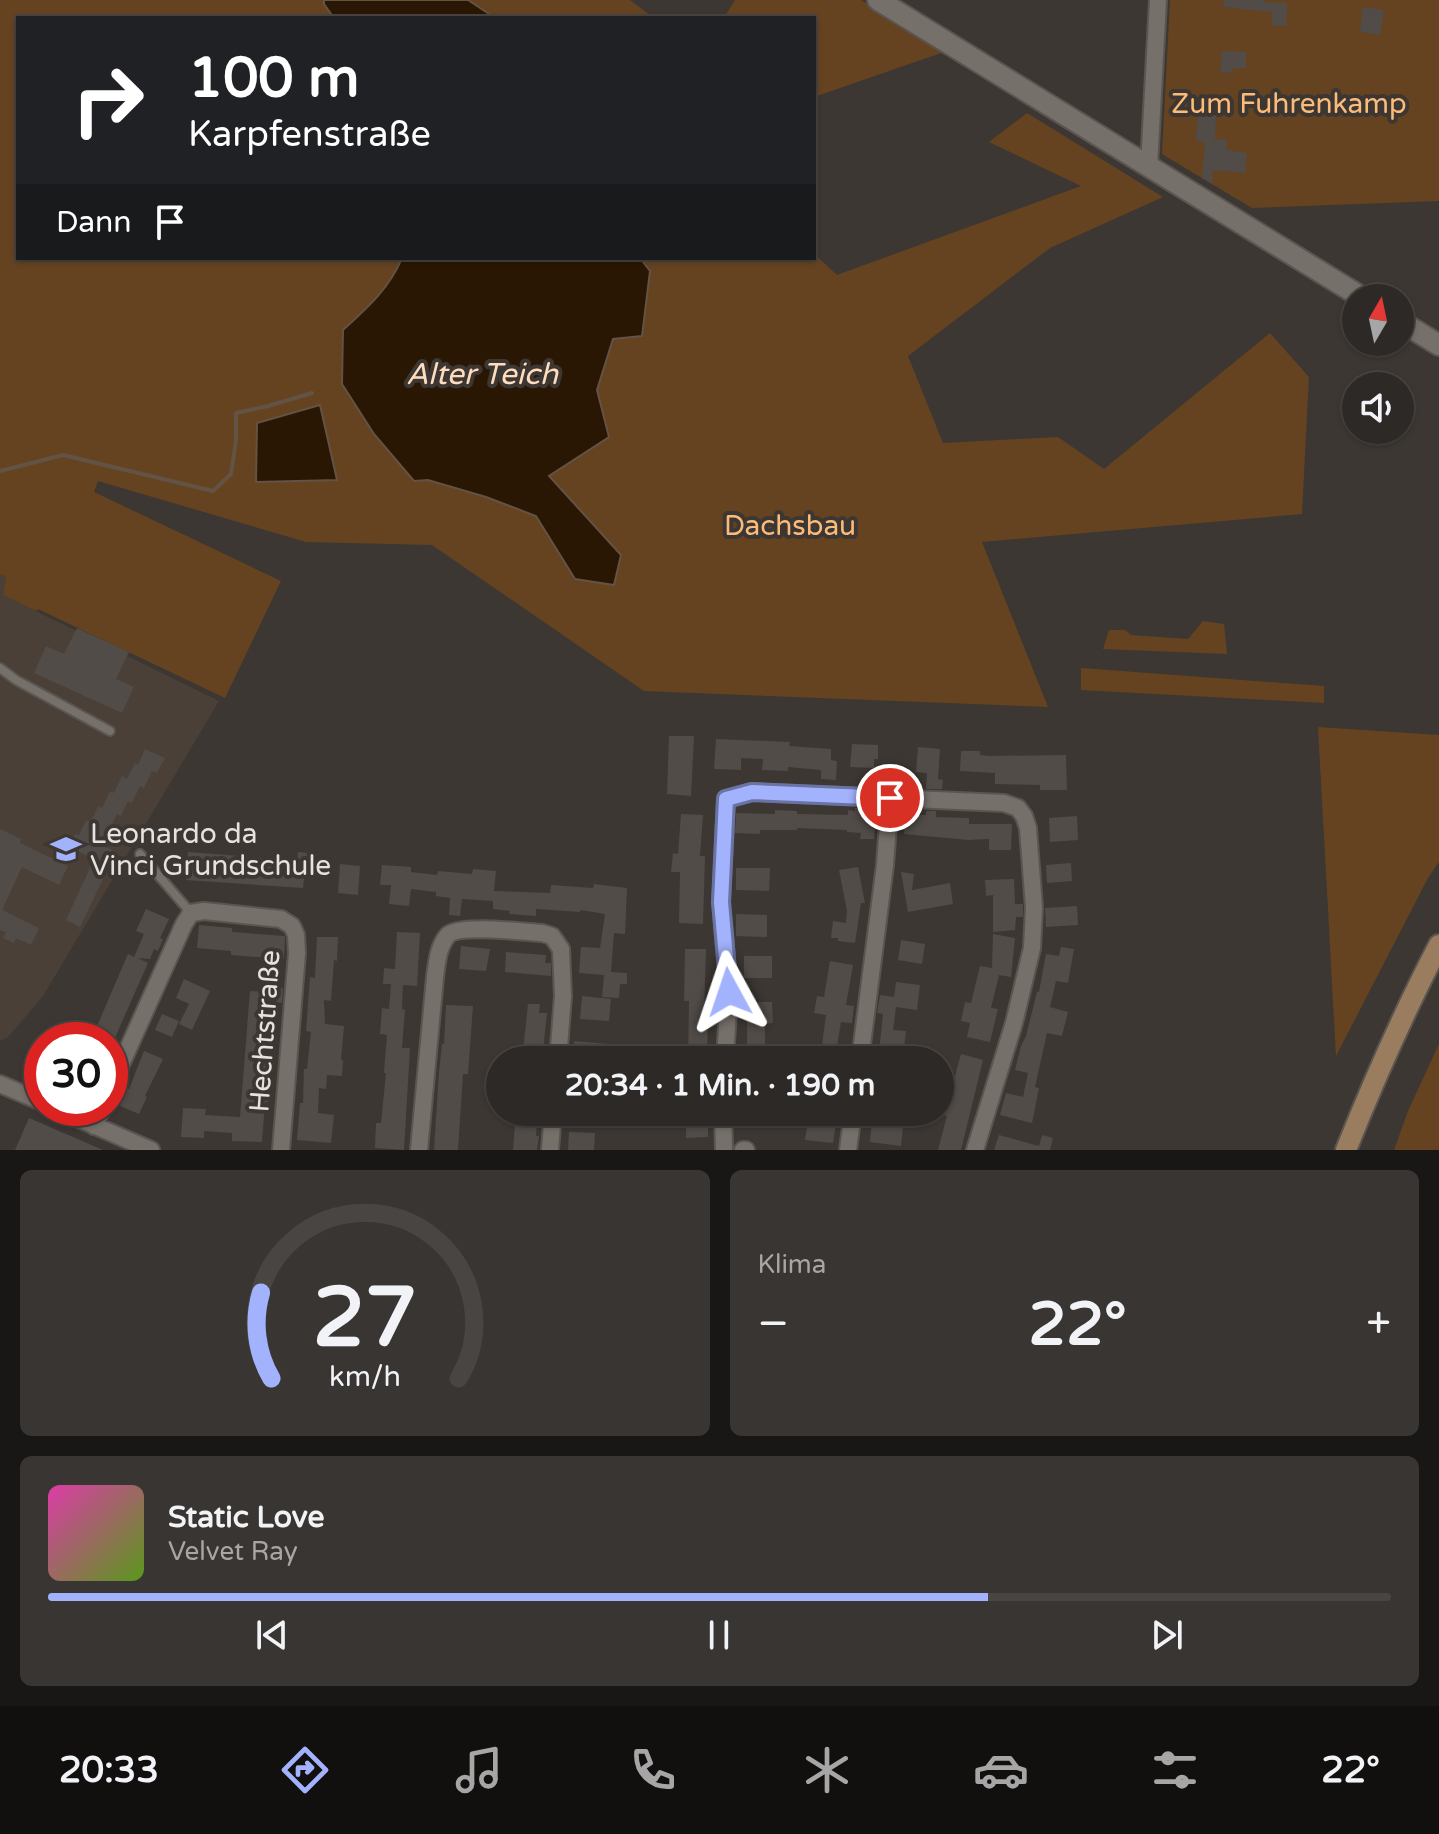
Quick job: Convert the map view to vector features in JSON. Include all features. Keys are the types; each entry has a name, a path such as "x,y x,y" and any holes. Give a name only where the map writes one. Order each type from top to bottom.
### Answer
{"main road":[{"path":"1346,1150 1372,1083 1439,945"}],"street":[{"path":"878,0 1342,285"},
{"path":"1149,166 1158,0"},
{"path":"1414,330 1439,345"},
{"path":"726,1046 729,992 721,902 726,799 752,792 1004,803 1018,808 1028,828 1034,908 1032,948 1014,1023 975,1150"},
{"path":"862,1046 885,865 890,798"},
{"name":"Hechtstraße","path":"191,913 204,911 281,919 292,926 296,935 281,1150"},
{"path":"128,1049 191,913"},
{"path":"419,1150 435,977 439,951 449,934 461,929 552,936 561,949 563,996 559,1046"},
{"path":"0,1084 24,1094"},
{"path":"94,1126 151,1150"},
{"path":"550,1150 552,1126"},
{"path":"723,1126 724,1150"},
{"path":"848,1150 851,1126"}],"lane":[{"path":"0,668 16,680 110,731"},
{"path":"140,854 191,913"}],"shaded area":[{"name":"Leonardo da Vinci Grundschule","path":"0,574 6,577 3,595 219,701 43,996 8,1037 0,1041"}],"green space":[{"name":"Dachsbau","path":"0,0 324,0 333,16 16,16 16,260 401,260 384,288 343,330 414,481 428,480 536,516 575,579 621,555 549,476 609,437 597,390 613,339 650,271 642,260 816,260 816,256 837,275 1081,186 989,142 1027,113 1163,197 1050,248 908,356 943,443 1058,437 1104,469 1270,333 1309,377 1302,514 982,542 1048,707 644,691 432,545 306,542 98,481 94,492 281,581 225,698 3,595 6,577 0,574"},
{"path":"468,0 630,0 651,16 492,16"},
{"path":"735,0 861,0 944,52 816,96 816,16 725,16"},
{"name":"Zum Fuhrenkamp","path":"1170,0 1439,0 1439,201 1252,208 1162,154"},
{"path":"1203,621 1224,624 1227,654 1103,649 1109,630 1125,630 1131,635 1188,639"},
{"path":"1081,668 1324,686 1324,703 1081,690"},
{"path":"1318,727 1439,735 1439,862 1336,1056"},
{"path":"1439,1044 1439,1150 1394,1150 1408,1111"}],"water":[{"path":"324,0 468,0 492,16 333,16"},
{"name":"Alter Teich","path":"401,260 642,260 650,271 642,336 613,339 597,390 609,437 549,476 621,555 614,585 575,579 536,516 428,480 414,481 374,434 342,384 343,330 369,306"},
{"path":"320,405 337,480 256,482 257,423"}],"building":[{"path":"1224,0 1287,3 1286,26 1272,25 1272,12 1223,7"},
{"path":"1363,7 1384,10 1380,35 1360,32"},
{"path":"1222,51 1246,52 1246,68 1233,68 1232,73 1220,72"},
{"path":"1198,114 1216,115 1215,139 1227,140 1227,150 1247,153 1245,173 1213,170 1212,184 1202,178 1205,142 1196,141"},
{"path":"77,628 129,652 116,679 134,687 122,713 34,673 46,646 64,654"},
{"path":"669,736 694,736 691,796 667,794"},
{"path":"716,739 790,742 789,746 831,749 831,760 837,761 836,780 821,779 821,770 788,767 788,771 762,770 763,759 741,758 741,770 714,769"},
{"path":"852,744 878,745 874,768 850,767"},
{"path":"918,747 940,749 938,779 943,780 942,789 926,789 927,773 916,772"},
{"path":"145,749 165,758 157,773 152,771 144,788 140,786 132,803 128,801 121,816 117,814 102,845 116,852 80,927 66,920 94,859 69,847 86,820 91,822 98,806 102,808 110,791 114,793 122,776 127,779 135,763 138,765"},
{"path":"961,751 980,751 980,755 988,756 1066,755 1067,790 1040,790 1040,785 995,784 995,773 960,771"},
{"path":"855,808 870,808 870,816 876,817 874,839 860,839 861,833 847,830 797,828 760,830 760,834 735,833 736,813 775,814 775,810 797,811 797,814 848,815 848,810 855,811"},
{"path":"926,811 936,811 936,817 969,818 969,824 1012,824 1011,850 989,850 989,839 904,834 905,814 926,815"},
{"path":"681,814 703,815 700,856 705,856 703,924 679,923 680,872 671,872 673,853 678,854"},
{"path":"1077,816 1078,840 1050,842 1049,818"},
{"path":"0,829 21,839 20,843 68,866 59,885 22,867 2,910 39,928 31,945 16,938 14,943 3,938 6,932 0,930"},
{"path":"188,852 297,861 298,852 317,854 315,870 305,869 303,888 186,880"},
{"path":"1071,863 1072,881 1047,883 1046,865"},
{"path":"340,864 360,866 358,895 338,893"},
{"path":"382,865 411,867 411,872 437,875 438,871 472,874 473,869 496,871 494,891 550,893 551,885 593,888 594,884 627,888 625,934 614,933 611,972 627,973 627,984 620,984 619,998 602,997 604,975 579,973 581,947 600,948 605,914 536,909 536,916 509,914 510,911 493,909 493,901 462,899 460,916 449,915 450,898 436,896 436,892 411,889 409,906 389,904 391,885 380,885"},
{"path":"858,867 865,903 861,903 855,943 838,941 838,938 831,938 833,921 846,923 847,911 839,870"},
{"path":"736,868 770,868 769,891 736,890"},
{"path":"901,872 914,874 912,890 950,883 953,904 908,912"},
{"path":"1014,879 1015,904 1023,904 1023,917 1016,917 1015,930 993,932 993,895 986,896 985,880"},
{"path":"1077,906 1078,925 1046,927 1045,908"},
{"path":"146,909 169,919 158,951 154,949 150,959 138,958 148,963 122,1022 99,1022 128,954 134,957 144,934 136,931"},
{"path":"736,914 767,915 767,937 736,936"},
{"path":"199,925 232,928 232,932 285,936 284,959 231,955 231,951 197,948"},
{"path":"397,932 420,933 417,986 403,985 402,1048 410,1048 404,1150 375,1148 376,1123 381,1123 386,1073 387,1035 380,1034 382,1008 389,1009 391,984 383,984 384,968 395,969"},
{"path":"993,934 1015,938 1011,977 999,975 991,1008 998,1009 990,1042 967,1037 970,1023 961,1021 965,1002 971,1003 980,966 992,968"},
{"path":"317,937 338,937 331,1001 324,1000 325,1024 344,1026 342,1076 327,1075 326,1089 319,1088 318,1113 334,1115 331,1143 297,1140 311,1032 306,1031 310,977 315,978"},
{"path":"901,940 925,944 922,964 898,960"},
{"path":"461,946 490,949 486,971 459,969"},
{"path":"1061,947 1074,949 1068,983 1056,981 1050,1007 1068,1012 1062,1036 1047,1033 1035,1087 1039,1088 1032,1123 1000,1115 1006,1093 1023,1097 1028,1073 1015,1070 1021,1046 1039,992 1046,954 1059,956"},
{"path":"685,949 706,949 704,1013 708,1013 707,1046 688,1046 689,1001 684,1001"},
{"path":"506,952 546,955 545,963 551,963 551,976 505,972"},
{"path":"744,956 772,956 772,978 744,978"},
{"path":"830,961 853,965 846,1005 854,1006 852,1023 841,1022 837,1046 822,1046 826,1015 814,1013 817,996 824,997"},
{"path":"184,979 210,991 192,1030 179,1024 189,1004 176,998"},
{"path":"896,982 920,985 917,1010 896,1007 893,1030 906,1031 904,1046 880,1046 883,1014 877,1013 880,995 894,997"},
{"path":"267,987 283,988 282,1003 274,1002 271,1076 268,1102 265,1102 262,1142 232,1141 232,1133 204,1131 204,1138 181,1137 183,1108 206,1109 205,1115 240,1117 250,991 266,992"},
{"path":"582,996 611,999 609,1021 580,1019"},
{"path":"747,1002 772,1002 773,1023 765,1024 765,1046 747,1046"},
{"path":"528,1004 540,1004 539,1013 547,1013 543,1046 524,1046"},
{"path":"446,1005 473,1006 468,1074 463,1074 458,1150 434,1150 439,1072"},
{"path":"162,1014 179,1021 172,1037 155,1030"},
{"path":"574,1041 609,1044 609,1046 573,1046"},
{"path":"144,1051 163,1059 139,1114 128,1109 129,1089"},
{"path":"961,1054 983,1060 961,1150 938,1150 944,1126 954,1126 954,1080"},
{"path":"26,1126 48,1126 103,1150 15,1150"},
{"path":"515,1126 537,1126 537,1150 513,1150"},
{"path":"686,1126 708,1126 708,1137 686,1138"},
{"path":"807,1126 836,1126 833,1143 805,1140"},
{"path":"871,1126 903,1126 901,1146 870,1142"},
{"path":"569,1132 595,1133 594,1150 568,1150"},
{"path":"999,1135 1039,1146 1042,1135 1053,1138 1050,1150 994,1150"}],"waterway":[{"path":"0,471 63,455 213,491 231,474 236,413 312,393"}],"place":[{"name":"Leonardo da Vinci Grundschule","path":"66,849"}],"route":[{"path":"729,992 721,902 726,799 752,792 890,798"}]}
